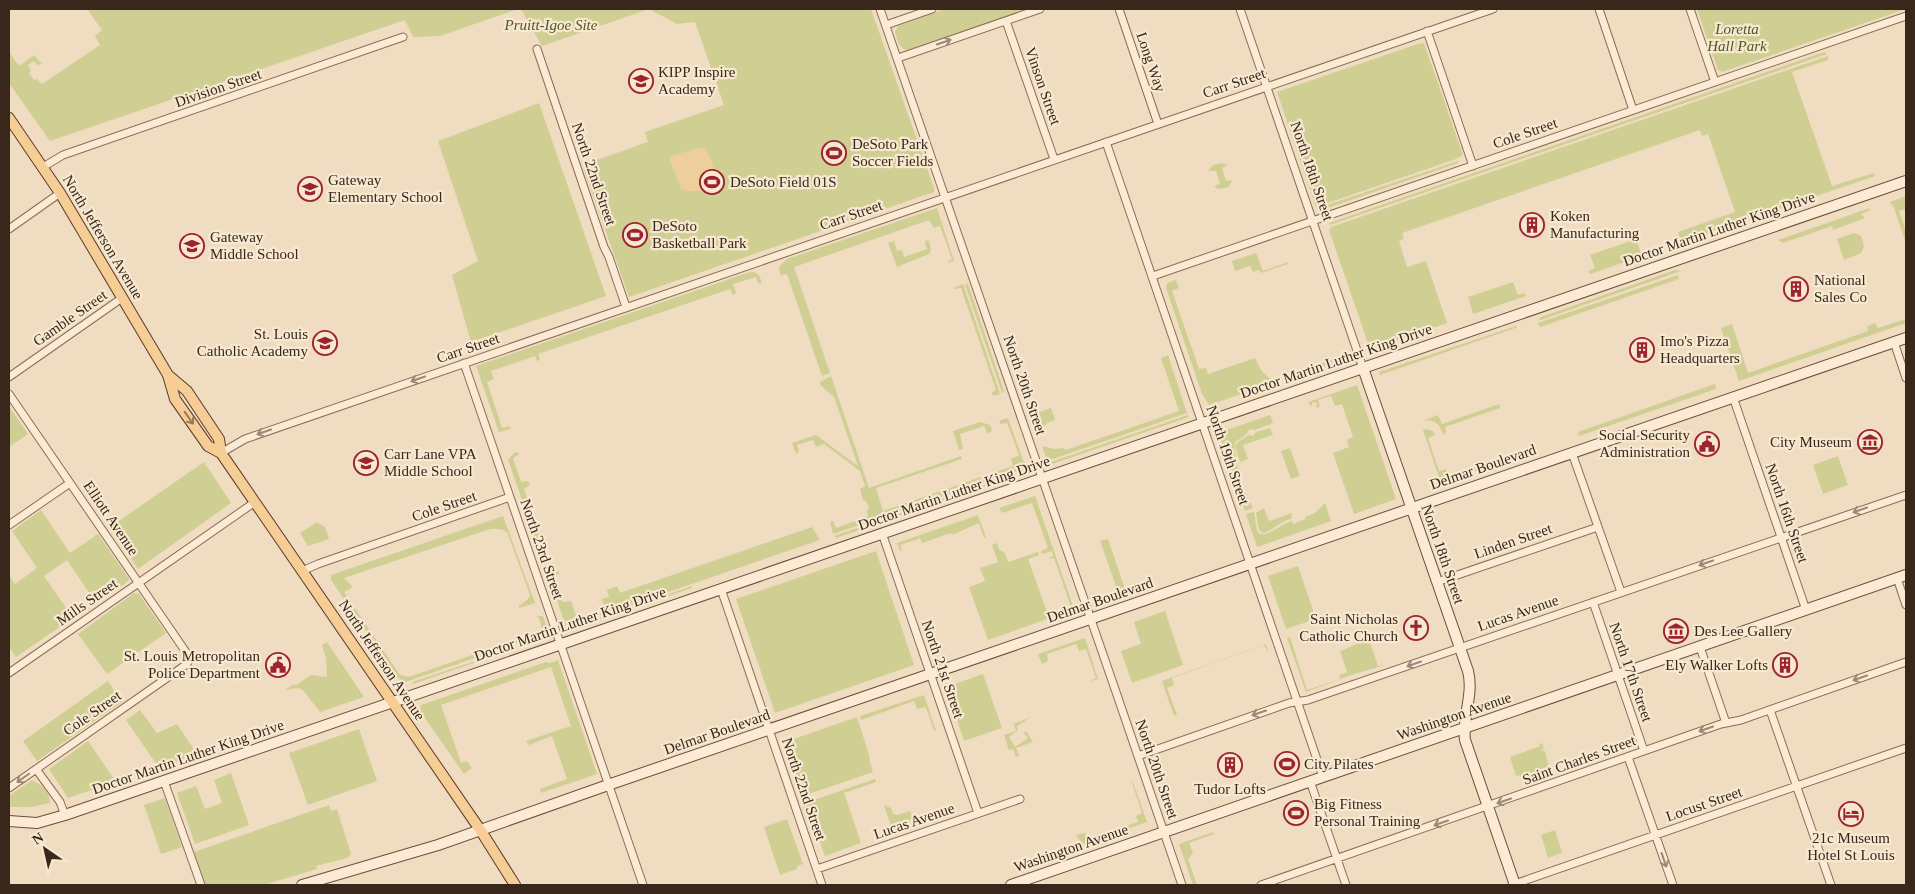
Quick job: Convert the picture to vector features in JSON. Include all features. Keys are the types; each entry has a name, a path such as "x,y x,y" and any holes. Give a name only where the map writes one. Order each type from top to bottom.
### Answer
{"main road":[{"name":"North Jefferson Avenue","path":"9,118 60,193 168,375 187,391 219,439 221,453 481,831 516,885"},
{"name":"Doctor Martin Luther King Drive","path":"9,821 38,822 65,816 721,588 1906,181"},
{"name":"Delmar Boulevard","path":"302,885 481,831 769,729 1092,620 1906,338"},
{"name":"North 18th Street","path":"1363,368 1471,684 1464,728 1466,746 1513,885"},
{"name":"Washington Avenue","path":"1015,885 1902,577"}],"street":[{"name":"North 20th Street","path":"880,9 1182,885"},
{"path":"886,25 932,9"},
{"path":"898,58 1040,9"},
{"name":"Long Way","path":"1119,9 1158,124"},
{"name":"North 18th Street","path":"1240,9 1363,368"},
{"name":"Carr Street","path":"221,453 245,439 1492,9"},
{"path":"1599,9 1633,110"},
{"path":"1690,9 1715,82"},
{"name":"Cole Street","path":"1153,276 1906,16"},
{"name":"Vinson Street","path":"1006,21 1054,160"},
{"path":"1427,31 1473,166"},
{"name":"Division Street","path":"43,167 63,155 403,37"},
{"name":"North 22nd Street","path":"537,49 626,307"},
{"name":"North 19th Street","path":"1106,142 1323,777"},
{"path":"9,229 60,193"},
{"name":"Gamble Street","path":"9,377 122,298"},
{"path":"1894,342 1906,378"},
{"name":"North 23rd Street","path":"464,363 642,885"},
{"name":"Elliott Avenue","path":"9,394 190,658"},
{"name":"North 16th Street","path":"1733,397 1806,610"},
{"path":"1572,453 1621,592"},
{"path":"9,525 70,483"},
{"name":"Lucas Avenue","path":"1138,756 1289,703 1308,700 1906,494"},
{"name":"Cole Street","path":"302,571 510,497"},
{"name":"Mills Street","path":"9,673 254,502"},
{"name":"Linden Street","path":"1437,582 1598,527"},
{"name":"North 21st Street","path":"882,534 978,814"},
{"path":"1902,577 1906,604"},
{"name":"North 22nd Street","path":"721,588 822,885"},
{"name":"North 17th Street","path":"1593,602 1644,751"},
{"path":"1700,646 1726,723"},
{"name":"Cole Street","path":"9,788 187,664 190,658"},
{"name":"Saint Charles Street","path":"1261,885 1906,662"},
{"path":"1770,710 1831,885"},
{"name":"Locust Street","path":"1513,885 1906,748"},
{"path":"1628,757 1673,885"},
{"path":"36,768 60,802 65,816"},
{"path":"164,781 201,885"},
{"path":"1310,781 1346,885"},
{"name":"Lucas Avenue","path":"817,869 1020,799"}],"green space":[{"path":"87,9 518,9 440,36 413,37 405,20 50,141 9,83 9,52 19,66 34,55 42,64 37,65 34,61 28,65 31,70 29,73 34,80 37,79 42,84 100,45 95,36 102,30"},
{"name":"Pruitt-Igoe Site","path":"521,9 649,9 542,46"},
{"path":"649,9 871,9 934,192 629,297 584,170 588,163 648,142 645,132 724,105 695,22 677,24"},
{"path":"945,9 1030,9 911,50 901,47 895,32 898,26"},
{"name":"Loretta Hall Park","path":"1697,9 1906,9 1722,72 1718,70"},
{"path":"1424,43 1463,155 1316,207 1277,92"},
{"path":"1824,52 1827,54 1330,225 1329,223"},
{"path":"1828,56 1828,60 1792,72 1832,186 1874,173 1875,176 1681,242 1678,232 1735,212 1708,134 1702,136 1700,130 1402,233 1404,239 1399,241 1407,267 1426,261 1447,323 1370,349 1329,230 1331,227"},
{"path":"539,103 606,296 471,342 452,275 478,261 438,141"},
{"path":"1458,161 1458,163 1322,210 1321,207"},
{"path":"1220,163 1228,165 1222,168 1226,181 1233,180 1228,187 1220,189 1214,187 1220,183 1216,171 1208,171 1213,165"},
{"path":"1906,196 1906,209 1899,211 1906,231 1906,243 1894,208 1890,202"},
{"path":"937,208 954,261 946,263 952,259 940,226 934,228 929,220 794,267 830,373 822,376 787,274 780,275 779,267 787,259"},
{"path":"1870,208 1870,210 1861,214 1865,218 1833,230 1832,226 1783,243 1778,240"},
{"path":"1854,233 1861,236 1864,246 1861,253 1844,260 1837,239"},
{"path":"1636,239 1642,256 1590,274 1588,271 1595,268 1590,255"},
{"path":"926,240 929,241 931,250 929,254 897,267 888,243 894,241 897,251 902,250 904,257 927,249"},
{"path":"1256,253 1263,271 1288,262 1288,264 1261,273 1259,270 1253,272 1250,266 1235,271 1232,261"},
{"path":"1675,270 1681,271 1538,321 1541,317"},
{"path":"754,272 759,275 762,283 758,283 756,277 733,284 736,293 733,295 730,289 538,354 540,360 537,361 535,356 491,371 494,379 487,382 502,428 509,426 511,429 499,432 476,366"},
{"path":"1678,275 1679,279 1540,327 1538,323"},
{"path":"1176,280 1179,288 1172,291 1199,369 1206,368 1208,374 1255,358 1261,370 1273,382 1347,354 1348,358 1209,405 1202,394 1166,288 1167,283"},
{"path":"1513,282 1518,295 1525,293 1526,296 1473,314 1468,297"},
{"path":"963,284 1000,394 994,396 991,393 996,390 961,288 954,288"},
{"path":"965,284 968,284 1004,391 1002,393"},
{"path":"1906,319 1906,323 1739,381 1721,328 1732,324 1748,373 1868,331 1867,326 1875,323 1878,328"},
{"path":"1516,326 1518,327 1380,375 1379,372"},
{"path":"1168,355 1187,413 1047,461 1042,446 1066,450 1179,411 1161,358"},
{"path":"831,376 869,488 961,456 962,459 876,488 883,511 1013,466 1011,459 1019,455 1007,423 999,423 1001,420 1008,418 1026,468 833,534 830,522 833,521 836,528 868,516 867,510 869,508 866,501 863,500 860,489 865,486 860,471 824,444 816,447 813,440 797,445 799,451 796,454 792,443 816,435 858,466 834,397 820,385 820,382"},
{"path":"1715,384 1716,389 1579,436 1578,432"},
{"path":"1357,385 1396,499 1354,514 1333,453 1349,447 1347,440 1353,437 1342,404 1335,406 1331,396 1318,400 1320,406 1316,408 1317,403 1312,402 1312,407 1308,402"},
{"path":"1499,404 1500,408 1445,427 1446,433 1444,435 1436,423 1422,421 1438,415 1442,424"},
{"path":"9,406 28,434 9,447"},
{"path":"1051,408 1055,420 1047,423 1038,435 1031,415"},
{"path":"1188,415 1189,417 1049,465 1048,463"},
{"path":"1270,415 1273,423 1255,430 1250,429 1246,435 1236,441 1234,447 1238,463 1230,465 1218,433"},
{"path":"980,422 990,425 991,432 987,433 984,426 960,434 963,449 959,450 953,431"},
{"path":"1270,428 1273,435 1243,445 1248,459 1240,462 1235,446 1238,442 1249,435 1253,436 1256,432"},
{"path":"1423,430 1433,431 1435,435 1428,438 1439,471 1446,469 1448,475 1509,455 1511,459 1441,483"},
{"path":"1290,448 1300,476 1291,479 1281,451"},
{"path":"515,452 519,453 513,458 521,482 528,481 530,485 524,489 544,550 539,548 508,460"},
{"path":"1838,456 1848,485 1823,494 1813,465"},
{"path":"204,462 231,503 138,569 110,527"},
{"path":"1238,466 1241,485 1253,508 1245,511 1231,469"},
{"path":"993,482 993,484 836,538 834,536"},
{"path":"1035,496 1074,609 1064,613 1064,609 1071,607 1054,558 1047,559 1053,556 1052,551 1042,554 1041,551 1048,548 1032,503 1002,513 999,508"},
{"path":"1325,503 1331,521 1257,547 1246,514 1254,512 1257,531 1260,534 1265,534 1288,522 1292,521 1293,524 1306,519 1305,517 1315,513"},
{"path":"1264,508 1269,521 1292,513 1291,519 1262,533 1259,530 1256,513"},
{"path":"41,510 70,553 98,534 129,579 96,603 67,560 44,576 73,618 16,657 9,647 9,575 15,584 37,568 12,531"},
{"path":"978,515 986,537 984,538 979,523 952,535 951,533 922,543 920,538 900,545 902,551 900,551 897,543"},
{"path":"503,516 535,603 519,608 530,595 507,532 497,529 487,530 344,578 353,587 344,592 400,675 409,677 521,638 522,641 543,634 539,618 536,616 543,616 549,634 405,682 397,677 331,580 331,575"},
{"path":"317,522 325,527 329,539 308,546 300,533"},
{"path":"812,527 820,540 566,627 549,577 559,571 559,574 554,576 562,602 571,601 578,621 606,611 602,599 609,597 607,590 617,586 620,593"},
{"path":"1108,539 1126,592 1119,594 1100,541"},
{"path":"997,543 999,550 1005,553 1008,562 1038,552 1039,555 1028,559 1048,615 1055,613 1056,616 988,640 969,587 985,581 980,568 998,562 992,545"},
{"path":"876,551 914,665 775,713 736,599"},
{"path":"1298,566 1316,619 1286,629 1268,576"},
{"path":"692,586 692,588 568,631 567,629"},
{"path":"134,593 139,594 166,633 107,674 78,634"},
{"path":"1165,611 1183,665 1132,683 1121,651 1141,644 1134,622"},
{"path":"548,637 413,684 412,682"},
{"path":"1290,637 1307,690 1340,679 1339,675 1347,672 1340,651 1369,639 1378,666 1385,665 1351,675 1306,692 1287,638"},
{"path":"1085,638 1098,679 1089,682 1096,678 1086,649 1079,651 1076,644 1047,654 1048,661 1042,664 1038,654"},
{"path":"327,642 364,697 320,712 302,689 285,690 294,684 295,686 311,675 327,677 326,658 322,645"},
{"path":"1266,644 1268,652 1264,645 1172,678 1174,685 1167,688 1177,715 1174,716 1162,681"},
{"path":"558,660 597,774 541,793 540,789 567,779 552,736 529,745 526,741 571,726 551,667 441,705 461,763 467,761 472,768 464,774 420,711 421,705 546,662 550,663"},
{"path":"983,674 1002,728 964,741 946,687"},
{"path":"108,681 122,702 37,761 23,741"},
{"path":"924,695 936,731 934,731 926,707 917,709 914,701 861,720 860,716"},
{"path":"140,710 157,733 177,724 197,754 159,768 126,720"},
{"path":"857,717 873,772 803,796 785,742"},
{"path":"1031,717 1017,726 1018,730 1009,737 1015,747 1028,738 1024,733 1026,731 1033,742 1016,748 1019,756 1016,757 1013,749 1009,750 1004,735 1016,731 1014,724"},
{"path":"359,729 377,781 308,805 289,753"},
{"path":"88,741 116,782 68,798 49,769"},
{"path":"1542,743 1544,749 1541,750 1545,751 1549,766 1520,777 1519,775 1516,776 1510,757 1540,746 1539,744"},
{"path":"231,773 249,825 195,844 177,793 196,786 205,809 222,803 214,780"},
{"path":"875,779 876,782 844,793 861,843 825,856 812,820 808,822 802,804"},
{"path":"32,780 42,786 47,792 50,803 32,807 9,807 9,796"},
{"path":"1133,782 1147,822 1083,844 1076,835 1085,833 1088,839 1138,822 1136,816 1142,813"},
{"path":"165,798 182,847 161,854 144,805"},
{"path":"329,805 331,811 337,809 351,854 347,858 316,866 317,869 264,885 205,885 194,852"},
{"path":"884,805 891,808 893,814 897,815 910,811 912,816 910,820 891,826"},
{"path":"787,819 803,864 797,866 797,869 780,875 764,827"},
{"path":"1555,830 1562,853 1548,858 1541,835"},
{"path":"1213,832 1214,834 1189,843 1193,853 1188,859 1197,885 1193,885 1179,844"}],"sand":[{"path":"702,147 709,155 713,164 712,180 701,190 681,189 670,160 671,156"}],"place":[{"name":"KIPP Inspire Academy","path":"641,81"},
{"name":"DeSoto Park Soccer Fields","path":"834,153"},
{"name":"DeSoto Field 01S","path":"712,182"},
{"name":"Gateway Elementary School","path":"310,189"},
{"name":"Koken Manufacturing","path":"1532,225"},
{"name":"DeSoto Basketball Park","path":"635,235"},
{"name":"Gateway Middle School","path":"192,246"},
{"name":"National Sales Co","path":"1796,289"},
{"name":"St. Louis Catholic Academy","path":"325,343"},
{"name":"Imo's Pizza Headquarters","path":"1642,350"},
{"name":"City Museum","path":"1870,442"},
{"name":"Social Security Administration","path":"1707,444"},
{"name":"Carr Lane VPA Middle School","path":"366,463"},
{"name":"Saint Nicholas Catholic Church","path":"1416,628"},
{"name":"Des Lee Gallery","path":"1676,631"},
{"name":"St. Louis Metropolitan Police Department","path":"278,665"},
{"name":"Ely Walker Lofts","path":"1785,665"},
{"name":"City Pilates","path":"1287,764"},
{"name":"Tudor Lofts","path":"1230,765"},
{"name":"Big Fitness Personal Training","path":"1296,813"},
{"name":"21c Museum Hotel St Louis","path":"1851,814"}]}
